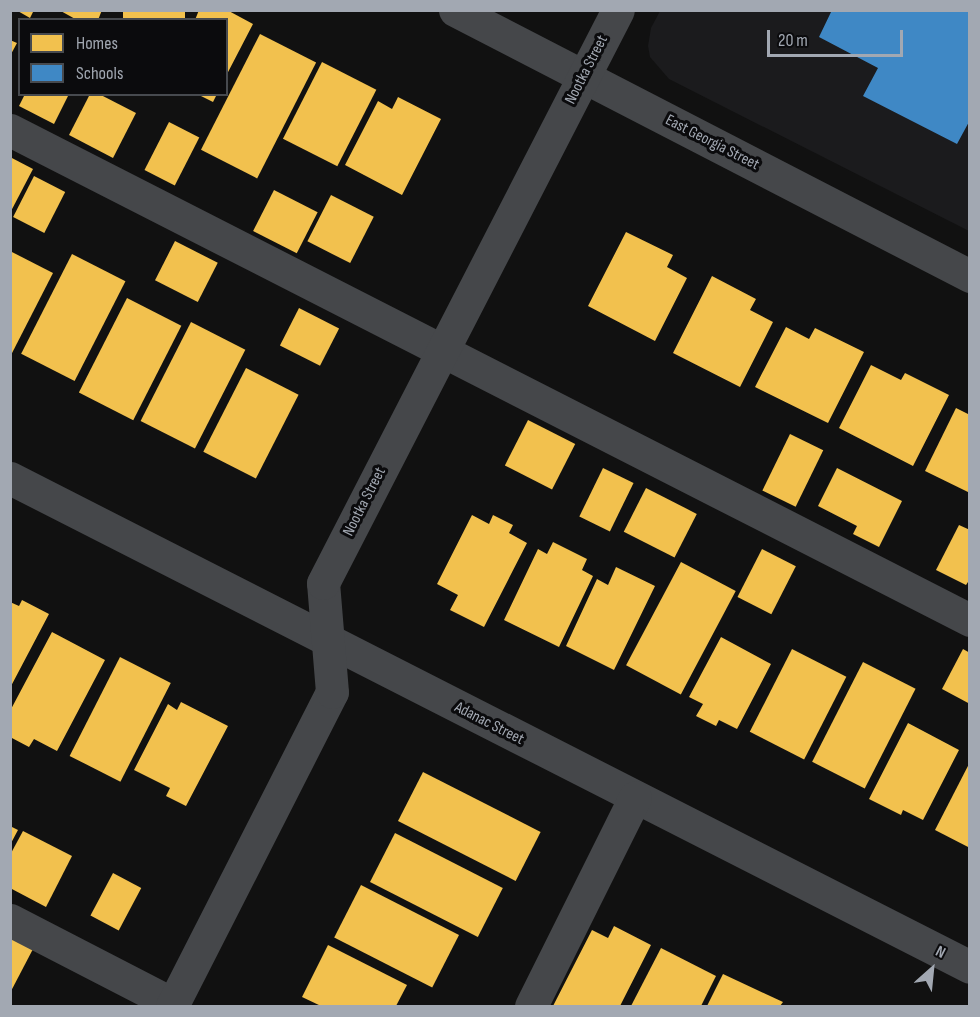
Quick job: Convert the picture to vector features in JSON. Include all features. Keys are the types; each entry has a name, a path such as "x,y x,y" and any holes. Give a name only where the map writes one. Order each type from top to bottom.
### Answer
{"street":[{"name":"East Georgia Street","path":"454,10 969,276"},
{"name":"Nootka Street","path":"172,1005 332,692 323,583 618,10"},
{"path":"10,130 969,620"},
{"name":"Adanac Street","path":"10,478 969,967"},
{"path":"531,1006 635,797"},
{"path":"10,920 172,1005"}],"shaded area":[{"path":"660,11 969,11 969,231 669,79 650,57 648,46 651,28"}],"building: Homes":[{"path":"16,10 34,10 30,18"},
{"path":"59,10 102,10 99,18 73,18"},
{"path":"123,10 185,10 185,18 123,18"},
{"path":"199,10 227,10 253,24 228,72 228,18 196,18"},
{"path":"260,34 316,63 257,178 201,150"},
{"path":"10,40 17,43 10,56"},
{"path":"322,62 376,90 337,166 283,139"},
{"path":"24,96 68,96 54,124 19,106"},
{"path":"89,96 103,96 136,113 113,158 69,135"},
{"path":"201,96 216,96 213,102"},
{"path":"398,97 441,119 402,195 345,165 378,101 392,109"},
{"path":"169,122 199,137 175,186 144,170"},
{"path":"10,157 33,169 10,213"},
{"path":"34,176 65,192 44,233 13,217"},
{"path":"274,190 318,212 297,253 253,231"},
{"path":"331,195 374,217 350,263 307,241"},
{"path":"626,232 673,255 667,267 687,278 655,341 588,306"},
{"path":"175,241 218,263 198,302 155,280"},
{"path":"10,251 53,273 10,357"},
{"path":"72,254 125,281 75,381 21,354"},
{"path":"712,276 756,299 750,310 773,322 740,387 673,353"},
{"path":"127,298 181,326 133,420 79,392"},
{"path":"299,308 339,328 320,366 280,345"},
{"path":"191,322 245,350 195,449 141,421"},
{"path":"786,327 809,339 815,328 864,352 828,423 755,387"},
{"path":"871,365 901,380 905,373 949,395 913,466 839,428"},
{"path":"246,368 299,395 256,479 203,452"},
{"path":"956,408 970,415 970,493 925,471"},
{"path":"528,420 575,444 552,490 505,465"},
{"path":"790,434 823,450 796,507 762,491"},
{"path":"603,468 634,483 610,531 579,517"},
{"path":"837,468 902,501 879,547 853,534 857,526 818,506"},
{"path":"646,488 697,514 675,558 624,532"},
{"path":"472,515 489,524 493,515 513,525 509,533 527,543 484,627 450,610 458,595 437,584"},
{"path":"959,525 970,530 970,579 966,585 936,570"},
{"path":"553,542 587,559 582,570 593,576 559,647 504,620 538,549 547,554"},
{"path":"762,549 796,566 771,614 737,597"},
{"path":"681,562 736,591 681,694 626,665"},
{"path":"616,567 655,586 614,670 566,646 597,579 608,585"},
{"path":"22,600 49,614 10,688 10,602 19,606"},
{"path":"52,632 105,660 57,751 34,739 29,747 10,737 10,711"},
{"path":"721,637 771,664 737,729 719,720 716,726 696,716 703,704 689,697"},
{"path":"792,649 846,677 804,760 750,732"},
{"path":"963,649 970,653 970,704 942,689"},
{"path":"120,657 171,683 120,782 70,756"},
{"path":"863,662 916,689 865,789 812,762"},
{"path":"181,702 228,726 186,806 166,796 170,788 134,770 168,704 177,710"},
{"path":"908,723 959,750 923,820 903,810 901,815 869,799"},
{"path":"970,762 970,848 935,830"},
{"path":"423,772 541,832 516,881 398,821"},
{"path":"10,826 18,830 10,845"},
{"path":"23,831 72,856 46,907 10,888 10,855"},
{"path":"395,833 503,888 478,937 370,882"},
{"path":"113,873 141,888 119,930 90,915"},
{"path":"361,885 459,935 432,988 334,938"},
{"path":"614,926 651,945 620,1006 553,1006 592,930 608,938"},
{"path":"10,938 33,949 10,993"},
{"path":"328,945 407,985 396,1006 321,1006 302,997"},
{"path":"661,948 716,976 701,1006 631,1006"},
{"path":"723,974 783,1002 780,1006 707,1006"}],"building: Schools":[{"path":"832,10 970,10 970,120 957,144 863,96 878,68 819,37"}]}
